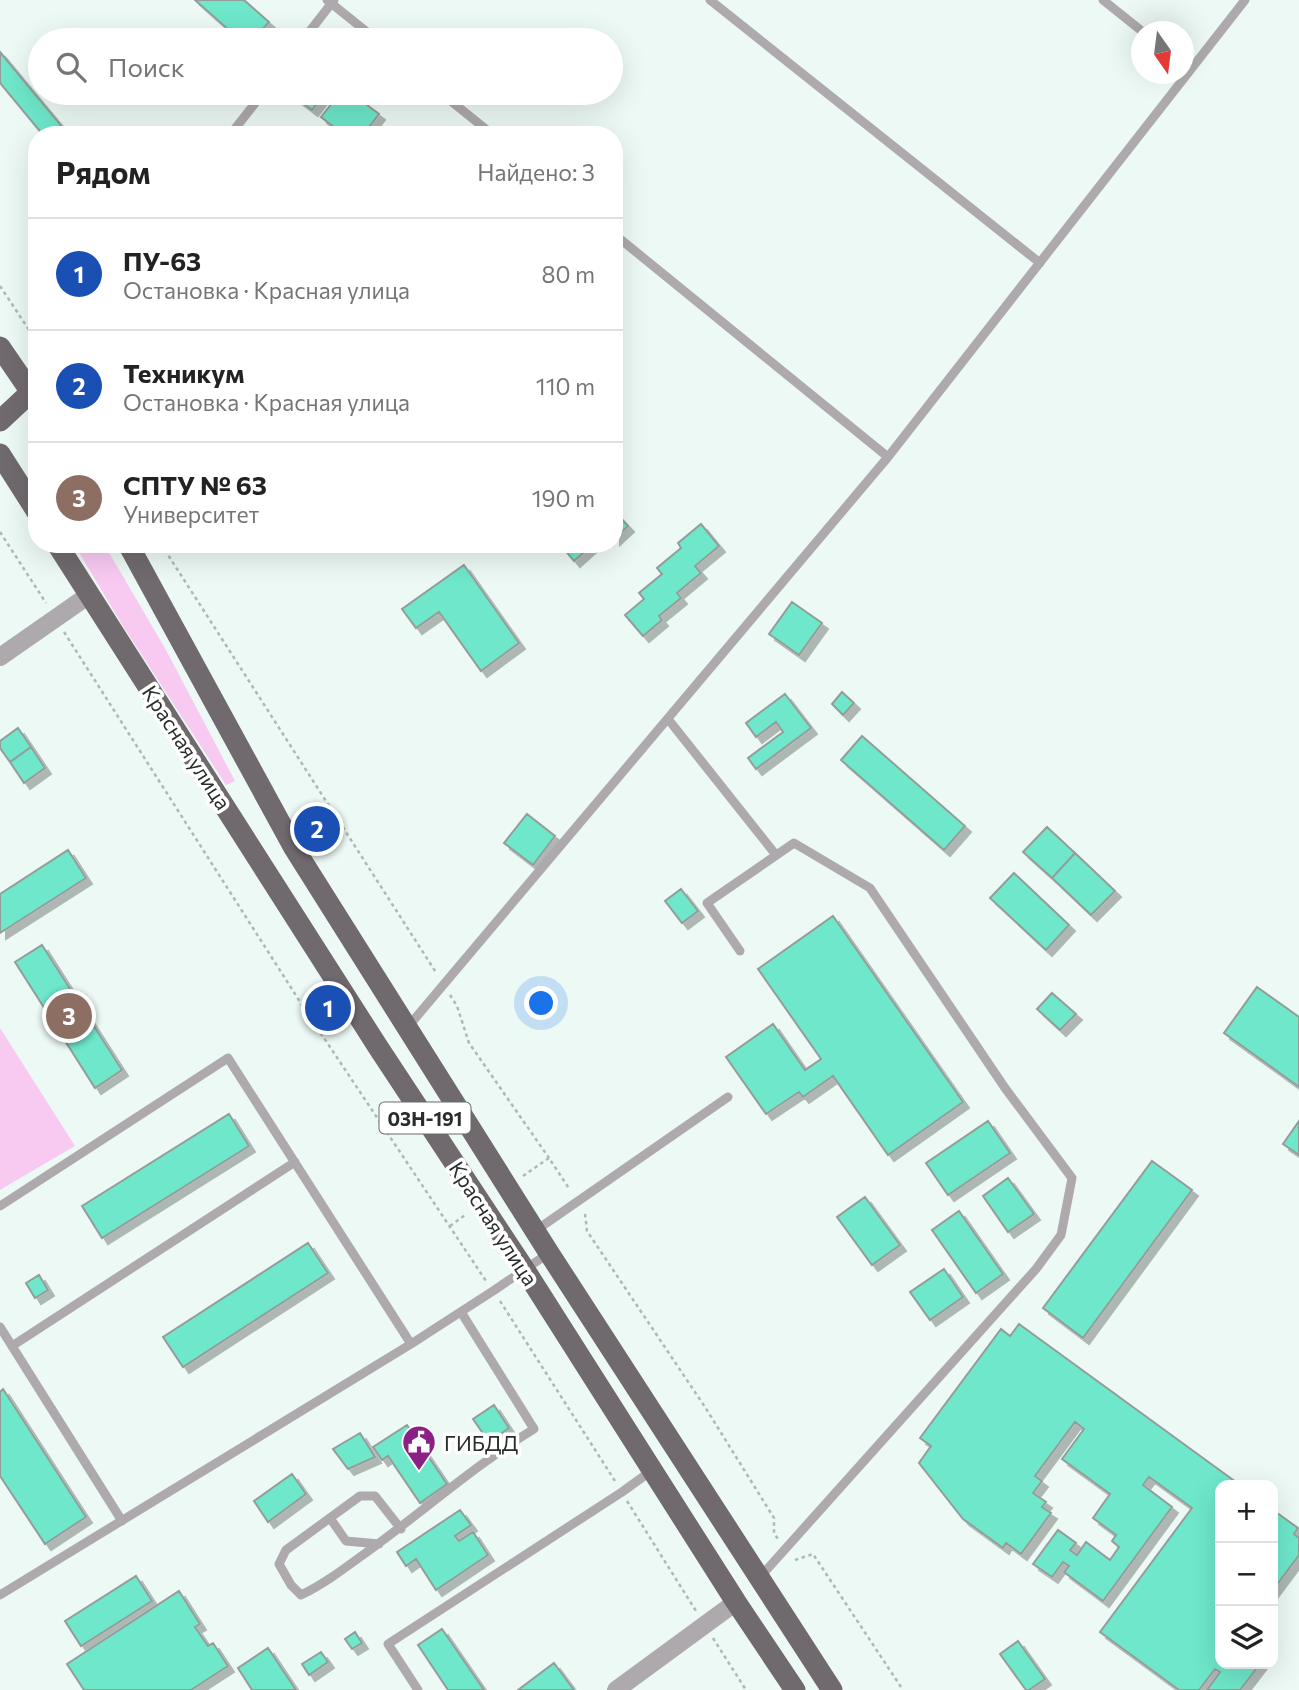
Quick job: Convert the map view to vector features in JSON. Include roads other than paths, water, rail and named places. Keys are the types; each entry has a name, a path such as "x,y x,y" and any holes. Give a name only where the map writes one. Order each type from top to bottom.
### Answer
{"main road":[{"path":"0,347 28,383"},
{"path":"0,421 28,398"},
{"path":"0,454 28,498"},
{"name":"Красная улица","path":"63,553 795,1690"},
{"name":"Красная улица","path":"133,553 294,848 549,1253 832,1690"}],"street":[{"path":"0,657 89,595"},
{"path":"616,1690 736,1602"}],"lane":[{"path":"709,0 1040,263"},
{"path":"1103,0 1131,22"},
{"path":"1194,59 1245,0"},
{"path":"312,28 331,1 363,28"},
{"path":"406,1029 888,457 1040,263 1174,84"},
{"path":"237,126 254,105"},
{"path":"457,105 482,126"},
{"path":"623,241 888,457"},
{"path":"667,719 776,855"},
{"path":"740,951 708,903 794,843 870,888 1005,1088 1072,1178 1061,1235 1036,1269 759,1578"},
{"path":"0,1206 228,1058 411,1344"},
{"path":"535,1231 728,1097"},
{"path":"12,1346 295,1162"},
{"path":"0,1595 411,1344 549,1253"},
{"path":"401,1529 375,1496 360,1496 286,1550 279,1564 291,1585 301,1595 317,1587 401,1529 517,1439 534,1430 461,1312"},
{"path":"0,1327 122,1521"},
{"path":"418,1690 388,1644 652,1470"},
{"path":"330,1518 346,1541 379,1544"}],"place":[{"name":"Техникум","path":"317,829"},
{"name":"ПУ-63","path":"328,1008"},
{"name":"СПТУ № 63","path":"69,1016"},
{"name":"ГИБДД","path":"419,1472"}]}
